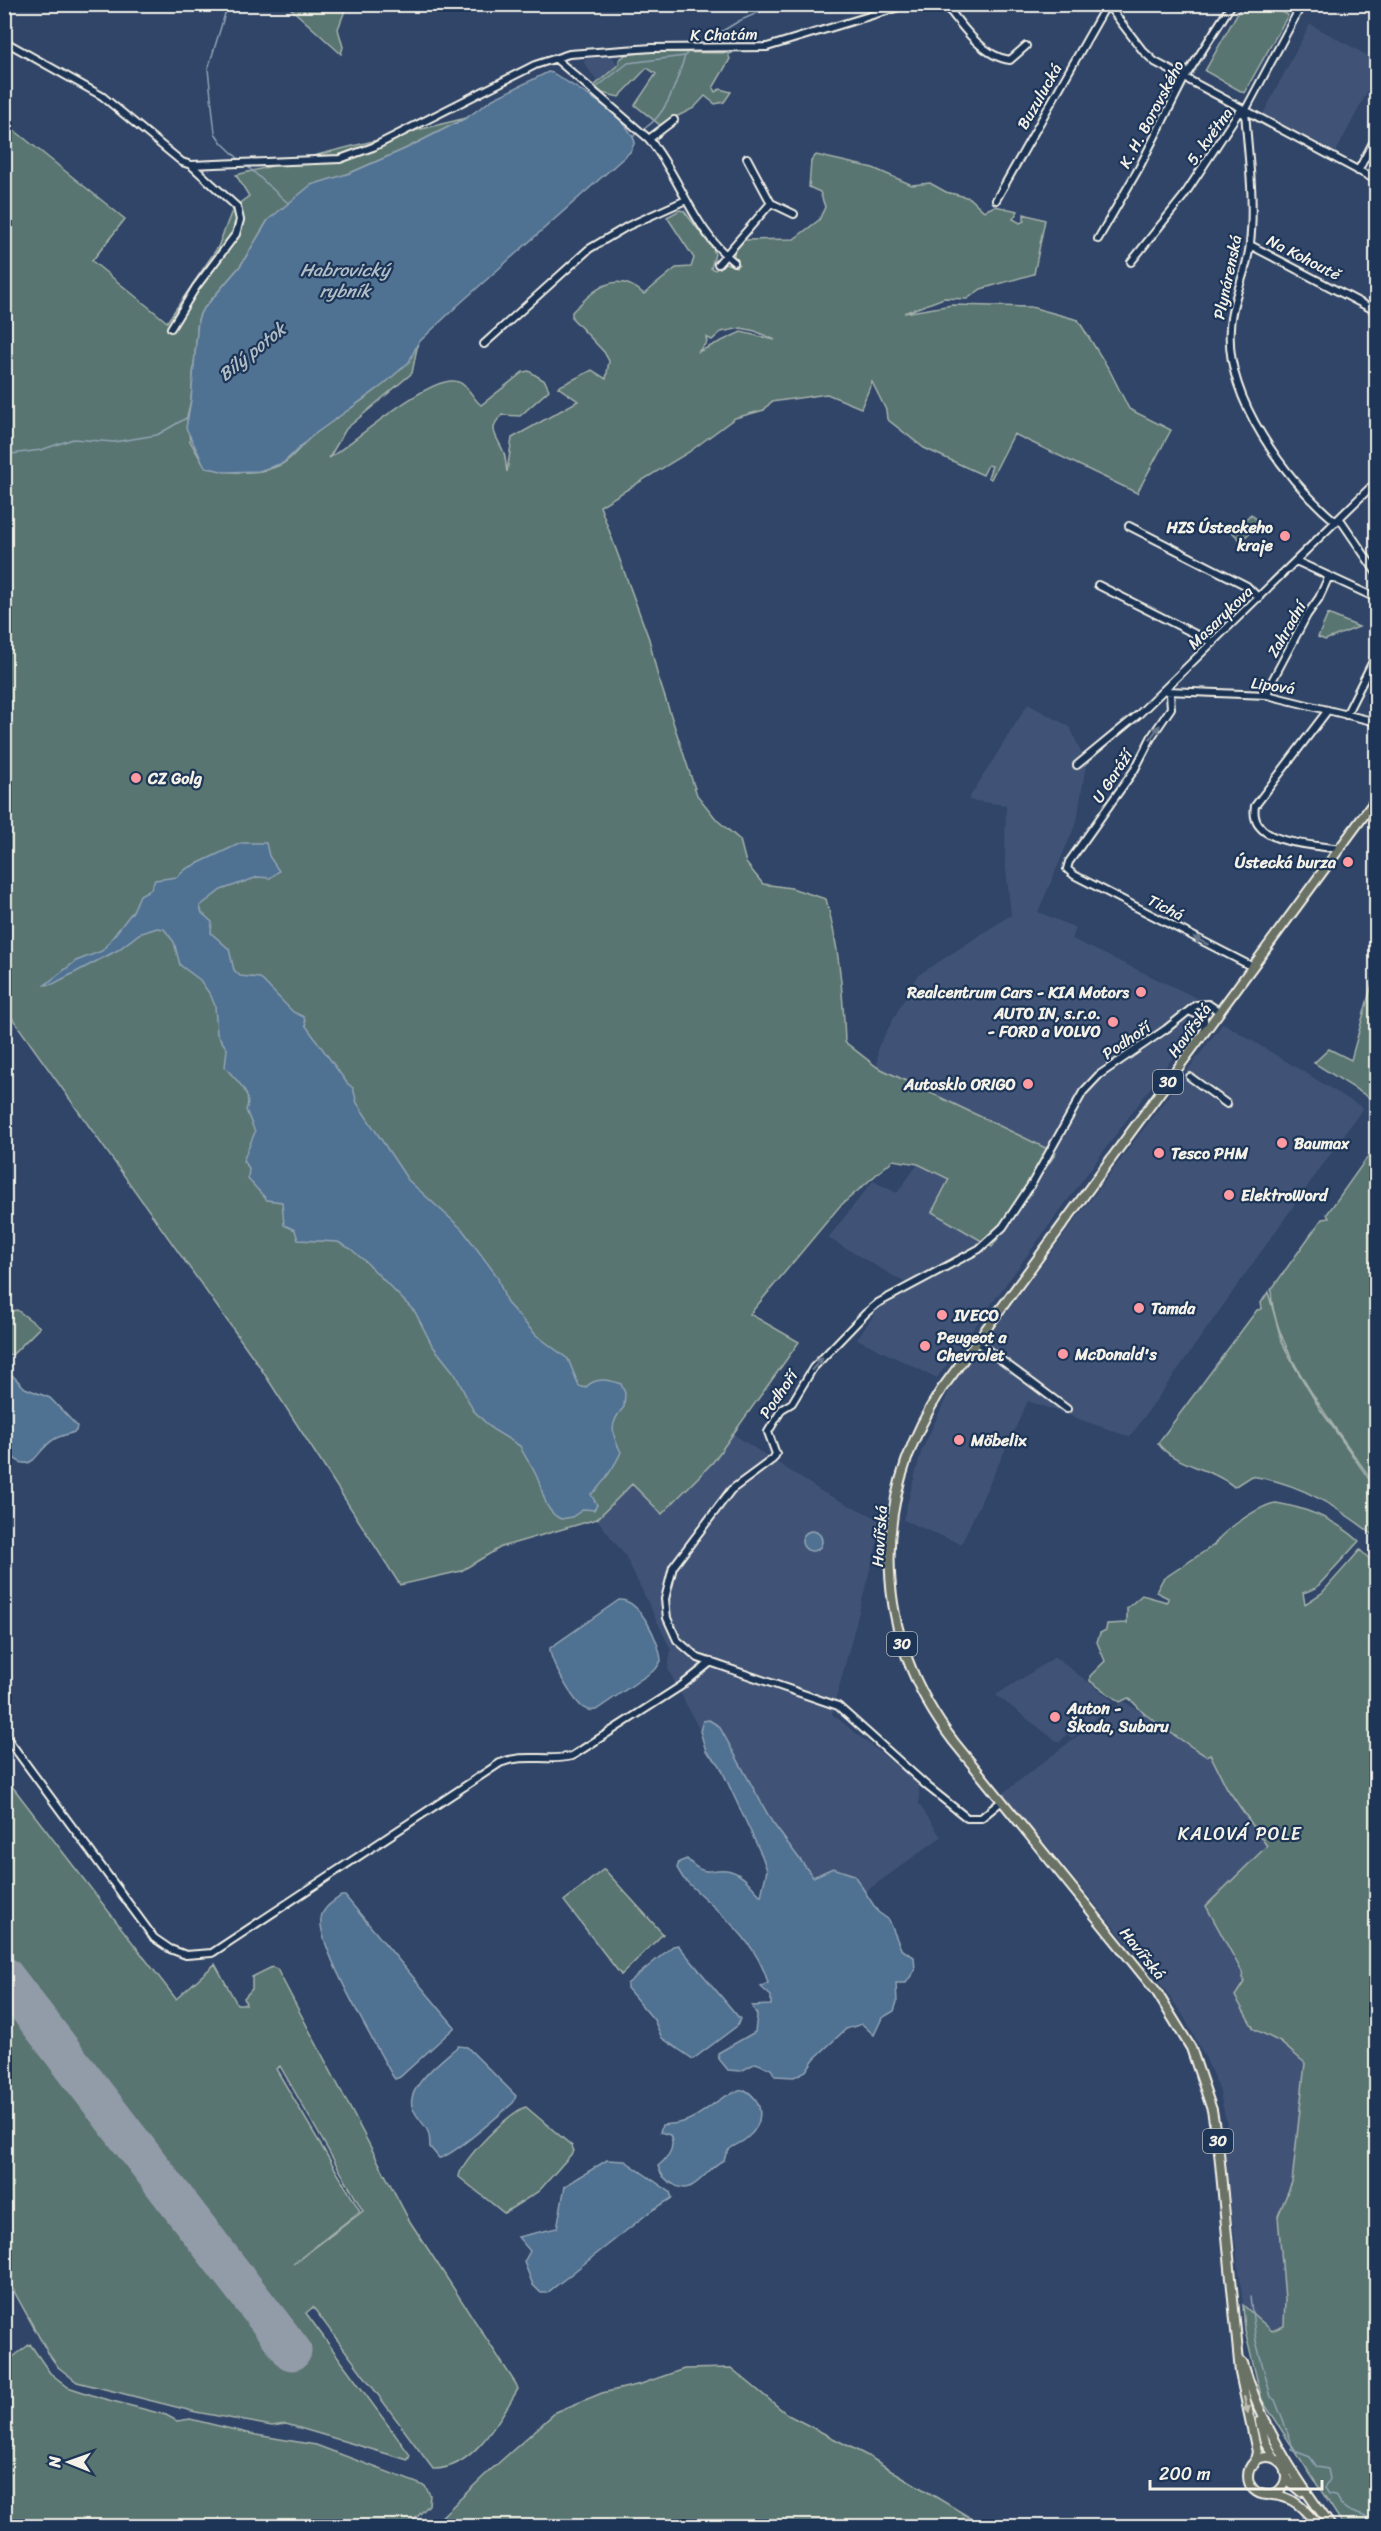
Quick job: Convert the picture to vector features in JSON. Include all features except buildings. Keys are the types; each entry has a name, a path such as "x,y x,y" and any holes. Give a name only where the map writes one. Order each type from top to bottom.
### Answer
{"main road":[{"name":"Havířská","path":"1319,2526 1293,2501 1257,2494 1250,2486 1248,2476 1254,2464 1256,2450 1242,2387 1216,2130 1204,2082 1191,2048 1171,2012 1143,1973 946,1732 915,1680 898,1629 890,1570 893,1509 907,1456 932,1406 1377,798"},
{"name":"Havířská","path":"1236,2326 1265,2442 1291,2483 1312,2501"},
{"name":"Havířská","path":"1256,2404 1282,2456 1331,2526"},
{"path":"1254,2464 1263,2457 1278,2460"},
{"path":"1270,2495 1283,2483 1285,2472"}],"street":[{"name":"K Chatám","path":"191,165 339,159 373,147 535,65 569,54 652,48 767,47 909,4"},
{"path":"945,4 967,30 997,58 1010,60 1021,54 1026,46"},
{"name":"5. května","path":"1107,4 1148,57 1245,111"},
{"name":"Buzulucká","path":"996,200 1107,4"},
{"name":"K. H. Borovského","path":"1098,239 1184,79 1232,4"},
{"path":"1302,4 1245,111 1377,180"},
{"path":"4,41 102,96 182,162 191,165 237,207 240,220 236,234 196,287 171,328"},
{"path":"556,59 649,139 672,170 704,232 734,262"},
{"name":"5. května","path":"1131,262 1183,197 1238,113 1245,111"},
{"name":"Plynárenská","path":"1245,111 1250,245 1230,325 1233,362 1252,417 1287,471 1316,504 1338,520 1377,572"},
{"path":"649,139 674,120"},
{"path":"1358,171 1377,137"},
{"path":"747,158 771,203 794,214"},
{"path":"484,344 589,249 628,226 686,200"},
{"path":"717,264 771,203"},
{"name":"Na Kohoutě","path":"1250,245 1377,311"},
{"name":"Masarykova","path":"1077,765 1167,691 1377,482"},
{"path":"1129,526 1246,586 1259,598"},
{"path":"1296,561 1377,598"},
{"name":"Zahradní","path":"1267,695 1271,683 1329,576"},
{"path":"1098,585 1213,644"},
{"path":"1346,715 1377,655"},
{"name":"Lipová","path":"1167,691 1267,695 1377,722"},
{"name":"U Garáží","path":"1067,869 1069,862 1135,769 1171,708 1167,691"},
{"path":"1328,710 1255,806 1253,816 1257,826 1270,836 1340,849"},
{"name":"Tichá","path":"1067,869 1074,876 1253,967"},
{"name":"Podhoří","path":"1002,1801 981,1818 967,1818 927,1786 838,1706 698,1658 677,1640 667,1618 666,1599 673,1567 731,1490 774,1459 776,1454 768,1432 782,1409 792,1403 813,1368 878,1303 979,1249 993,1239 1031,1185 1083,1092 1099,1075 1196,1005 1208,1004 1220,1011"},
{"path":"1189,1011 1204,1018 1204,1032"},
{"path":"1190,1077 1227,1104"},
{"path":"977,1342 1067,1409"},
{"path":"4,1734 154,1938 170,1949 186,1955 198,1955 212,1953 256,1926 500,1763 523,1757 558,1759 572,1756 681,1686 711,1662"}],"shaded area":[{"path":"1310,24 1376,60 1376,75 1336,152 1263,114"},
{"path":"612,56 618,65 598,82 584,63 585,59"},
{"path":"1028,704 1070,727 1086,764 1077,821 1038,912 1076,928 1072,939 1197,998 1177,1012 1195,1027 937,1378 857,1339 878,1309 914,1288 828,1238 873,1181 897,1193 918,1164 949,1179 1056,1153 877,1067 878,1047 917,976 1011,915 1005,859 1006,805 968,800"},
{"path":"1223,1023 1363,1108 1130,1437 1028,1401 961,1544 903,1520 921,1452 953,1383"},
{"path":"733,1434 824,1493 883,1521 832,1714 919,1784 919,1804 941,1837 865,1892 854,1875 813,1877 772,1822 719,1726 703,1721 700,1731 668,1669 671,1650 626,1557 597,1519 632,1484 662,1514 713,1462"},
{"path":"1055,1657 1112,1700 1109,1707 1072,1738 1067,1734 1059,1743 996,1695"},
{"path":"1123,1701 1210,1754 1227,1788 1268,1846 1206,1906 1242,1972 1244,1982 1235,1996 1254,2029 1280,2042 1305,2063 1292,2182 1278,2216 1285,2299 1284,2326 1272,2331 1243,2305 1225,2157 1223,2127 1227,2125 1219,2089 1206,2059 1184,2017 1157,1979 1003,1793"}],"green space":[{"path":"287,5 347,5 338,29 343,47 341,54"},
{"path":"1242,5 1269,5 1288,15 1244,93 1205,71"},
{"path":"650,52 733,53 728,54 730,59 713,88 715,92 720,89 731,92 724,102 715,104 705,96 694,108 660,125 635,105 656,74 647,68 619,97 602,93 594,86 619,64 619,60 625,55"},
{"path":"466,118 405,149 350,173 268,220 241,265 201,312 198,320 191,400 187,417 190,441 205,467 224,471 254,472 282,464 312,436 385,383 409,358 418,343 412,373 346,429 329,458 390,412 442,383 459,382 481,405 523,372 529,371 545,381 549,390 520,416 502,415 497,420 494,429 504,453 507,472 512,438 578,401 558,387 592,370 606,379 609,361 604,352 572,318 572,312 588,296 605,285 614,282 624,283 644,294 676,268 691,267 694,258 667,217 680,210 684,211 713,249 715,254 711,268 715,270 725,263 736,267 739,264 734,258 734,251 744,240 794,239 819,220 825,207 820,192 809,187 811,161 816,155 873,168 912,185 930,183 946,192 970,198 984,211 995,206 1018,211 1013,219 1020,223 1024,221 1024,214 1045,220 1034,274 981,289 967,299 944,298 904,313 952,305 1031,307 1078,320 1110,371 1129,409 1171,430 1137,493 1014,434 991,479 988,477 992,466 988,465 983,475 924,448 887,419 886,410 872,382 861,408 827,394 771,402 764,410 735,418 689,452 600,506 649,639 657,673 697,795 717,820 740,840 746,863 763,884 791,888 826,899 840,969 845,1042 877,1067 1056,1153 992,1247 932,1212 949,1179 918,1164 893,1160 839,1207 750,1314 799,1342 713,1462 662,1514 632,1484 597,1519 501,1547 461,1571 400,1585 260,1367 5,1008 4,122 125,219 92,261 167,322 218,247 233,208 249,196 236,175","holes":["741,328 755,331 775,340 741,332 698,352 707,342 706,337 712,340 721,332"]},
{"path":"1251,514 1260,523 1241,541 1232,532"},
{"path":"1328,614 1359,627 1325,640 1318,637"},
{"path":"1375,973 1376,1102 1314,1063 1329,1049 1351,1060"},
{"path":"1376,1145 1376,1486 1328,1418 1296,1366 1274,1314 1271,1290 1322,1219 1329,1218 1327,1214"},
{"path":"1268,1292 1282,1342 1292,1362 1320,1409 1376,1489 1376,1537 1333,1506 1302,1490 1269,1479 1251,1476 1234,1487 1215,1475 1183,1462 1164,1450 1158,1443 1257,1310 1262,1309 1261,1303"},
{"path":"17,1310 40,1327 13,1354 5,1356 5,1323 12,1311"},
{"path":"1276,1503 1320,1516 1341,1527 1359,1541 1316,1588 1303,1593 1305,1604 1322,1593 1360,1550 1376,1565 1376,2526 1344,2526 1262,2400 1245,2331 1243,2305 1272,2331 1284,2326 1285,2299 1278,2216 1292,2182 1305,2063 1280,2042 1254,2029 1235,1996 1244,1982 1242,1972 1206,1906 1267,1846 1227,1788 1210,1754 1206,1756 1175,1736 1146,1715 1128,1698 1120,1702 1090,1681 1090,1676 1105,1661 1097,1642 1100,1633 1106,1630 1107,1624 1127,1623 1127,1608 1142,1595 1167,1602 1168,1598 1156,1592 1163,1579 1214,1545 1218,1539 1242,1520 1261,1508"},
{"path":"5,1777 176,1999 215,1964 237,2004 246,2004 244,1998 252,1989 252,1977 272,1967 277,1969 409,2220 518,2389 494,2428 473,2452 447,2467 433,2469 313,2307 306,2313 410,2455 408,2460 286,2424 272,2426 196,2412 77,2382 58,2367 48,2353 5,2275","holes":["280,2066 363,2211 293,2264 360,2211 276,2069"]},
{"path":"604,1869 663,1934 621,1975 564,1901"},
{"path":"526,2107 572,2146 574,2151 539,2191 504,2213 459,2177 467,2160 487,2137 509,2117"},
{"path":"30,2344 50,2373 68,2387 166,2415 177,2421 190,2419 256,2435 316,2445 425,2486 430,2495 429,2505 408,2526 5,2526 5,2363"},
{"path":"731,2368 788,2415 868,2456 984,2526 432,2526 556,2412 602,2393 641,2384 684,2369"}],"water":[{"name":"Habrovický rybník","path":"548,72 587,94 621,121 630,131 635,142 630,152 418,343 409,362 383,385 312,436 283,463 259,471 225,472 205,467 186,428 191,400 198,320 201,312 241,265 268,220 311,185 350,173 405,149 466,118 493,99"},
{"path":"241,843 266,843 269,856 279,871 270,878 258,877 221,890 200,906 202,913 212,922 211,933 229,949 234,970 240,976 260,978 293,1012 304,1017 306,1026 353,1088 357,1103 408,1180 462,1229 497,1276 507,1303 536,1335 568,1359 579,1386 585,1388 593,1382 602,1380 621,1384 625,1393 624,1407 616,1418 613,1429 621,1452 603,1481 591,1494 597,1505 594,1510 584,1509 572,1517 561,1519 555,1515 547,1506 536,1475 520,1446 492,1429 473,1410 455,1374 432,1345 415,1312 351,1249 338,1242 298,1240 295,1230 284,1225 282,1202 267,1200 248,1179 249,1168 243,1161 255,1132 246,1110 247,1097 242,1086 225,1067 227,1049 217,1034 215,1006 211,996 200,980 180,965 174,942 164,929 157,928 139,934 118,950 53,984 45,985 76,961 102,951 133,911 140,895 151,889 155,880 177,877 186,869"},
{"path":"6,1375 13,1376 25,1388 50,1398 77,1426 76,1431 53,1440 32,1461 27,1463 21,1463 5,1449"},
{"path":"812,1531 819,1534 822,1541 819,1548 812,1551 805,1548 802,1541 805,1534"},
{"path":"619,1600 634,1606 648,1623 657,1643 661,1661 656,1669 596,1710 587,1710 567,1688 553,1661 550,1648"},
{"path":"709,1720 719,1726 772,1822 813,1877 833,1868 854,1875 878,1912 889,1920 901,1949 914,1957 915,1970 906,1983 896,1983 897,2002 894,2011 882,2018 874,2035 862,2024 846,2029 814,2059 806,2071 794,2077 775,2076 771,2069 756,2063 741,2071 728,2070 719,2059 718,2053 755,2032 757,2015 752,2006 771,2005 771,1996 761,1987 768,1983 754,1952 744,1938 683,1878 677,1868 679,1862 687,1859 694,1866 705,1871 731,1871 744,1879 761,1896 767,1870 719,1764 706,1751 700,1731 703,1721"},
{"path":"341,1896 345,1896 455,2027 395,2079 349,1997 322,1932 323,1912"},
{"path":"678,1945 740,2019 737,2026 693,2059 662,2038 654,2020 627,1988 627,1984 673,1946"},
{"path":"458,2046 467,2047 516,2096 513,2103 476,2134 454,2151 439,2158 430,2147 429,2134 416,2115 412,2101 419,2083"},
{"path":"745,2090 752,2095 759,2107 759,2120 753,2132 730,2148 724,2160 694,2185 680,2188 665,2179 658,2166 668,2156 672,2139 670,2135 660,2132 662,2125 686,2121 728,2095"},
{"path":"607,2160 625,2161 670,2192 672,2198 651,2211 547,2293 541,2293 533,2285 524,2262 530,2251 518,2237 557,2228 565,2186"}],"waterway":[{"path":"228,4 208,69 215,133 241,161"},
{"name":"Bílý potok","path":"701,44 739,21 778,4"},
{"name":"Bílý potok","path":"597,87 628,63 685,56 688,51"},
{"path":"644,129 653,122 666,105 685,56"},
{"path":"633,137 636,134"},
{"path":"247,166 288,203"},
{"name":"Bílý potok","path":"4,455 41,450 73,439 114,442 157,435 188,417"},
{"path":"1250,2297 1256,2341 1271,2397 1275,2400 1291,2441 1292,2450 1310,2457 1317,2467 1328,2469 1330,2479 1325,2488 1329,2494 1335,2495 1345,2508 1365,2517 1376,2526"}],"runway":[{"path":"4,1976 292,2351"}],"place":[{"name":"HZS Ústeckeho kraje","path":"1285,536"},
{"name":"CZ Golg","path":"136,778"},
{"name":"Ústecká burza","path":"1348,862"},
{"name":"Realcentrum Cars - KIA Motors","path":"1141,992"},
{"name":"AUTO IN, s.r.o. - FORD a VOLVO","path":"1113,1022"},
{"name":"Autosklo ORIGO","path":"1028,1084"},
{"name":"Baumax","path":"1282,1143"},
{"name":"Tesco PHM","path":"1159,1153"},
{"name":"ElektroWord","path":"1229,1195"},
{"name":"Tamda","path":"1139,1308"},
{"name":"IVECO","path":"942,1315"},
{"name":"Peugeot a Chevrolet","path":"925,1346"},
{"name":"McDonald's","path":"1063,1354"},
{"name":"Möbelix","path":"959,1440"},
{"name":"Auton - Škoda, Subaru","path":"1055,1717"}],"district":[{"name":"KALOVÁ POLE","path":"1240,1834"}]}
